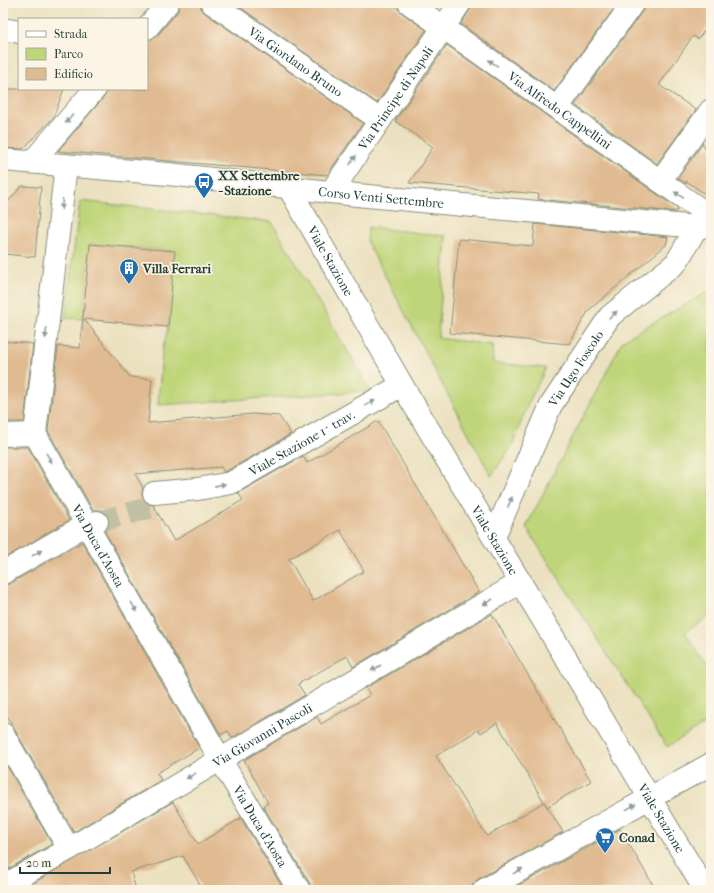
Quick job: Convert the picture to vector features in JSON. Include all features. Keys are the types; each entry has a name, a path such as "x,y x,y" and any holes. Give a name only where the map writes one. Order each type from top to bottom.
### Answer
{"street":[{"path":"148,27 168,3"},
{"name":"Via Giordano Bruno","path":"212,3 380,120"},
{"name":"Via Alfredo Cappellini","path":"409,3 660,181 706,224"},
{"name":"Via Principe di Napoli","path":"331,192 460,3"},
{"path":"557,108 633,3"},
{"path":"3,29 18,32"},
{"path":"32,162 93,90"},
{"path":"660,181 711,110"},
{"name":"Corso Venti Settembre","path":"3,160 331,192 706,224"},
{"path":"3,435 35,434 66,165"},
{"name":"Viale Stazione","path":"289,188 402,385 522,582 705,890"},
{"name":"Via Ugo Foscolo","path":"494,537 551,405 610,316 676,263 706,224"},
{"name":"Viale Stazione 1^ trav.","path":"157,499 231,483 402,385"},
{"name":"Via Duca d'Aosta","path":"35,434 89,518 220,759 299,890"},
{"path":"3,573 89,518"},
{"name":"Via Giovanni Pascoli","path":"3,886 69,849 522,582"},
{"path":"3,734 69,849"},
{"path":"484,890 711,764"}],"green space":[{"path":"80,201 272,222 371,391 158,405 162,352 168,327 174,251 90,244 83,319 65,318"},
{"path":"368,227 446,236 438,338 492,345 493,363 546,368 529,402 511,448 491,476 367,242"},
{"path":"711,290 711,349 708,351 711,356 711,615 685,632 711,673 711,720 667,747 526,527 623,340"}],"building":[{"path":"180,3 200,3 201,9 205,13 363,123 327,175 58,151 104,97 108,90 148,90 148,40 157,36 178,11"},
{"path":"234,3 392,3 402,13 426,30 377,103"},
{"path":"472,3 618,3 554,91 461,24 470,10"},
{"path":"645,3 711,3 711,22 698,39 693,36 659,85 696,110 657,164 575,105 643,10"},
{"path":"447,45 678,209 676,212 538,199 539,194 409,183 433,147 395,121"},
{"path":"3,89 64,90 53,118 23,149 3,148"},
{"path":"703,143 705,149 711,147 711,198 686,181 686,184 678,178"},
{"path":"22,186 41,187 35,257 3,254 3,207"},
{"path":"535,224 668,237 666,245 589,310 569,344 450,333 459,239 533,246"},
{"path":"90,244 175,251 168,327 84,319 130,377 152,379 148,423 253,414 279,416 291,434 224,472 221,467 135,474 143,488 142,494 144,500 148,504 153,505 174,541 243,500 238,493 303,456 307,463 378,421 479,592 353,667 347,656 298,684 305,695 232,738 228,731 221,735 105,532 109,526 107,514 101,510 93,510 48,431 58,346 80,348","holes":["340,530 364,571 313,601 289,559"]},
{"path":"3,341 33,344 24,422 3,422"},
{"path":"3,447 28,447 69,520 3,559"},
{"path":"82,542 199,748 157,773 161,780 74,832 3,709 3,585 9,584"},
{"path":"492,614 591,781 547,807 563,832 478,879 473,884 472,890 311,890 310,884 263,806 268,803 244,760 317,717 321,724 370,695 366,688","holes":["497,723 544,802 487,836 436,756 478,730 481,733"]},
{"path":"7,766 52,844 3,872 3,768"},
{"path":"173,802 198,844 241,818 284,890 203,890 183,856 131,872 136,890 21,890"},
{"name":"Conad","path":"620,829 656,890 510,890 576,854"}],"tunnel":[{"path":"97,522 160,505"}],"place":[{"name":"XX Settembre - Stazione","path":"204,199"},
{"name":"Villa Ferrari","path":"129,285"},
{"name":"Conad","path":"605,854"}]}
